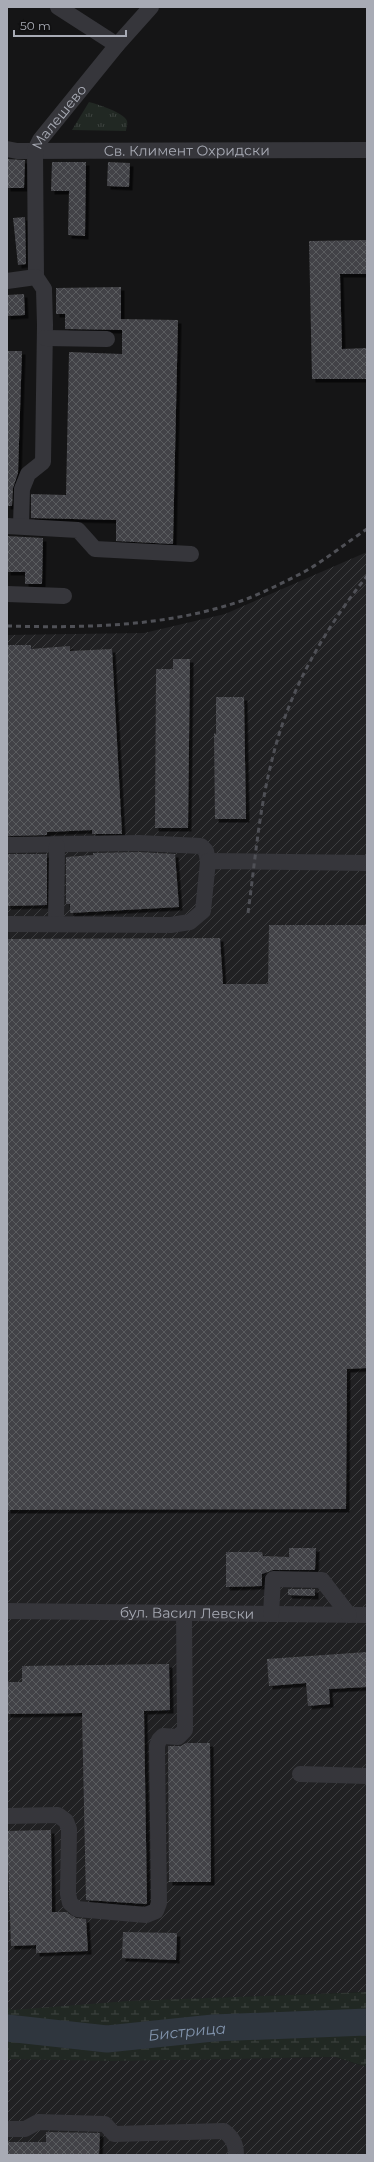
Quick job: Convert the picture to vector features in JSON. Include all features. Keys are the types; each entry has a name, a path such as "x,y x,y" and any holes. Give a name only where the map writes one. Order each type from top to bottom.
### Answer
{"street":[{"path":"58,7 117,45"},
{"name":"Малешево","path":"36,277 35,150 40,140 117,45 151,7"},
{"name":"Св. Климент Охридски","path":"7,149 367,150"},
{"path":"7,281 36,277 44,289 45,338 43,462 28,474 22,489 14,526 78,530 95,549 191,554"},
{"path":"45,338 107,339"},
{"path":"7,594 64,596"},
{"path":"7,846 139,843 201,846 206,851 208,861 203,912 190,922 171,925 56,923 7,924"},
{"path":"56,923 57,846"},
{"path":"208,861 367,863"},
{"path":"271,1614 273,1580 322,1580 349,1615"},
{"name":"бул. Васил Левски","path":"7,1611 367,1615"},
{"path":"7,1816 58,1815 66,1821 69,1829 68,1894 70,1903 77,1909 146,1915 156,1911 159,1903 157,1746 159,1740 163,1736 178,1737 186,1730 184,1613"},
{"path":"300,1774 367,1776"},
{"path":"7,2129 25,2129 38,2122 105,2124 114,2134 224,2132 232,2138 236,2146 236,2155"}],"shaded area":[{"path":"367,552 367,1992 166,2000 159,2059 335,2057 367,2067 367,2155 7,2155 7,635 144,633 225,614"}],"green space":[{"path":"89,102 110,109 125,118 127,121 126,131 72,130"},
{"path":"367,1992 367,2067 335,2057 113,2061 7,2059 7,2007 12,2010 129,2001"}],"building":[{"path":"7,159 25,160 24,188 7,188"},
{"path":"52,162 86,162 85,236 68,235 69,191 51,191"},
{"path":"108,162 130,163 129,187 107,186"},
{"path":"25,217 26,264 18,265 13,218"},
{"path":"367,240 367,274 340,274 342,349 367,348 367,379 312,379 309,241"},
{"path":"121,287 121,319 178,320 173,544 116,541 116,520 31,518 31,494 66,495 69,352 122,354 122,330 65,329 65,314 56,314 56,288"},
{"path":"24,294 25,315 7,316 7,295"},
{"path":"7,351 22,351 18,473 13,488 12,506 7,506"},
{"path":"7,536 43,538 42,584 25,584 25,572 7,572"},
{"path":"7,645 31,645 31,649 70,646 70,651 112,649 122,834 92,834 92,830 47,832 47,835 7,836"},
{"path":"173,659 190,659 188,828 155,828 156,669 173,669"},
{"path":"216,697 244,697 246,819 215,819 214,733 216,734"},
{"path":"139,852 175,854 179,907 70,913 70,904 66,904 66,857 93,855 93,853"},
{"path":"7,854 47,854 47,905 7,906"},
{"path":"269,925 367,925 367,1368 347,1369 346,1509 7,1510 7,939 220,938 223,984 268,984"},
{"path":"289,1548 316,1548 315,1570 273,1570 262,1574 262,1586 226,1587 226,1552 262,1552 263,1556 289,1557"},
{"path":"288,1589 315,1589 315,1596 288,1595"},
{"path":"367,1652 367,1687 329,1689 330,1704 308,1706 306,1683 269,1686 267,1659"},
{"path":"169,1664 170,1710 144,1711 147,1904 86,1900 82,1713 7,1714 7,1682 22,1682 22,1666"},
{"path":"186,1743 210,1743 211,1882 169,1882 168,1746 181,1746"},
{"path":"51,1830 52,1912 66,1912 76,1918 86,1919 88,1951 36,1953 36,1945 11,1946 7,1831"},
{"path":"123,1932 177,1933 176,1960 122,1958"},
{"path":"46,2132 100,2133 99,2155 7,2155 7,2142 46,2142"}],"waterway":[{"name":"Бистрица","path":"7,2028 107,2039 213,2028 367,2022"}],"railway":[{"path":"7,626 66,627 125,624 154,621 212,610 249,598 302,573 367,529"},
{"path":"248,913 264,798 279,735 288,710 309,663 336,618 367,576"}]}
